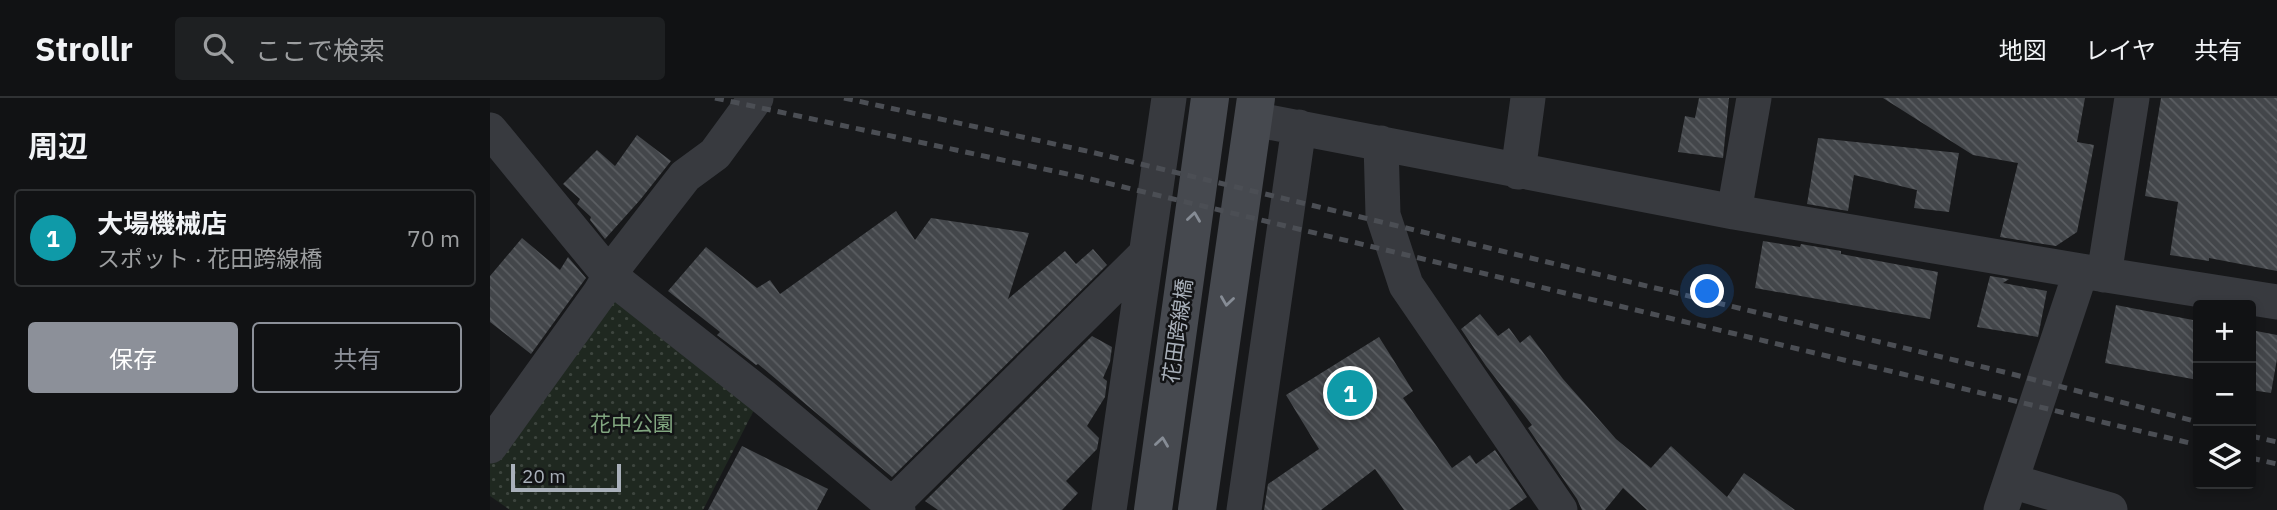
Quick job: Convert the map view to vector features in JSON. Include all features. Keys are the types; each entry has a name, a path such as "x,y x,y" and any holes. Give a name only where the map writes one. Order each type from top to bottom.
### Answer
{"street":[{"path":"490,446 619,261 685,176 715,154 755,98"},
{"path":"1109,510 1169,98"},
{"name":"花田跨線橋","path":"1153,510 1210,98"},
{"path":"1518,172 1528,98"},
{"path":"1734,212 1754,98"},
{"path":"2110,510 2006,496 2093,273 2124,104"},
{"path":"1254,108 1299,127 1518,172 1734,212 2277,302"},
{"name":"花田跨線橋","path":"1197,510 1254,108"},
{"path":"1244,510 1299,127"},
{"path":"490,130 610,276 761,394 895,508 1146,254"},
{"path":"1381,142 1383,215 1406,285 1560,510"}],"green space":[{"name":"花中公園","path":"615,300 754,410 703,510 510,510 490,496 490,463"}],"building":[{"path":"1699,98 1729,98 1723,158 1678,152 1685,116 1695,118"},
{"path":"1883,98 2085,98 2077,142 2094,145 2077,232 2056,246 2000,237 2018,163 1973,155"},
{"path":"2161,98 2277,98 2277,271 2209,258 2209,261 2170,255 2178,202 2145,196"},
{"path":"637,135 671,161 605,239 590,220 591,217 577,204 580,199 563,184 597,150 615,166"},
{"path":"1818,138 1959,153 1949,212 1914,208 1917,190 1854,175 1848,211 1807,204"},
{"path":"896,211 915,240 931,218 1029,233 1008,299 1065,251 1076,264 1093,249 1107,265 892,477 758,364 717,335 720,332 668,291 706,247 757,288 770,280 780,294"},
{"path":"522,238 560,270 568,257 586,278 531,354 490,322 490,276"},
{"path":"1763,241 1841,251 1841,254 1938,272 1930,319 1755,288"},
{"path":"1990,276 2009,279 2003,283 2047,291 2038,337 1977,327"},
{"path":"2116,305 2193,320 2193,379 2105,363"},
{"path":"1480,314 1498,336 1509,328 1520,343 1530,335 1563,379 1616,439 1651,468 1671,446 1727,497 1744,473 1795,510 1647,510 1623,488 1605,510 1582,510 1528,428 1532,425 1461,329"},
{"path":"2256,331 2277,335 2277,359 2271,393 2256,391"},
{"path":"1092,336 1112,347 1110,362 1103,378 1107,381 1105,397 1087,426 1099,438 1097,449 1066,481 1078,493 1062,510 938,510 925,501"},
{"path":"1379,337 1413,391 1403,398 1452,468 1470,455 1476,464 1495,450 1527,497 1509,510 1404,510 1375,469 1321,510 1264,510 1268,484 1319,449 1286,395"},
{"path":"742,446 828,489 817,510 708,510"}],"railway":[{"path":"715,98 1086,178 2193,444"},
{"path":"844,98 1091,152 2008,373 2193,421"},
{"path":"2256,437 2277,442"},
{"path":"2256,459 2277,464"}],"place":[{"name":"大場機械店","path":"1350,393"}]}
